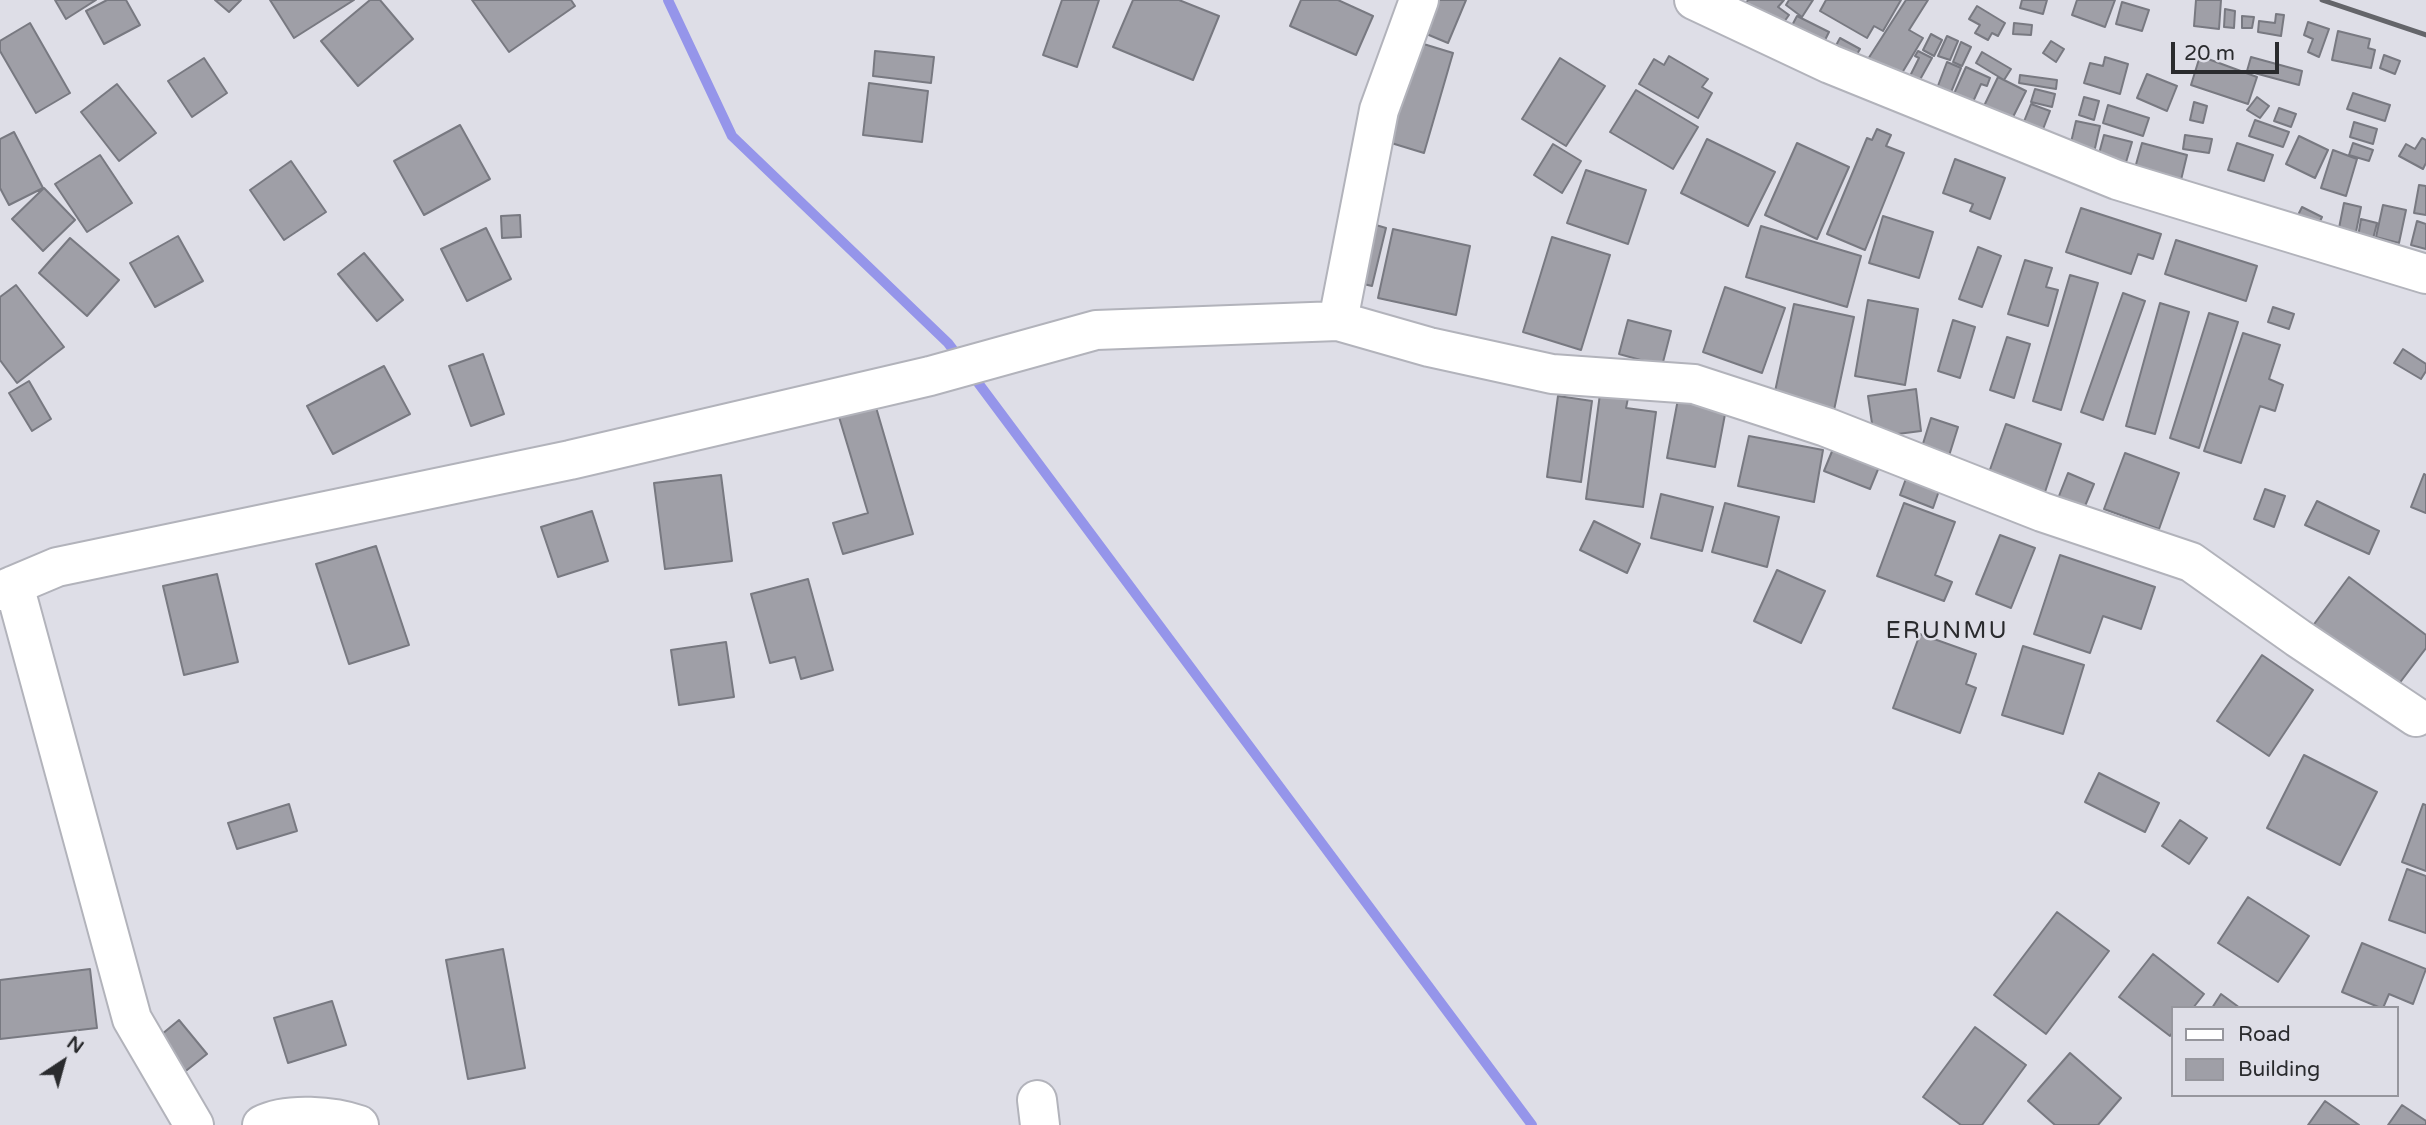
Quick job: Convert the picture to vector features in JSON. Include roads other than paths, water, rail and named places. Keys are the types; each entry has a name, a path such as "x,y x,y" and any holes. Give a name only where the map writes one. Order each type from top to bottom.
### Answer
{"street":[{"path":"1338,321 1379,110 1419,0"},
{"path":"1694,0 1830,64 2117,180 2426,274"},
{"path":"194,1125 132,1019 7,588 57,567 583,457 930,376 1096,330 1338,321 1429,347 1552,374 1694,384 1826,427 2042,512 2191,562 2416,717"},
{"path":"262,1125 275,1119 339,1118 359,1125"}],"waterway":[{"path":"668,0 732,136 948,343 960,359"},
{"path":"970,372 1532,1125"}],"railway":[{"path":"2322,0 2426,35"}],"district":[{"name":"ERUNMU","path":"1947,632"}]}
